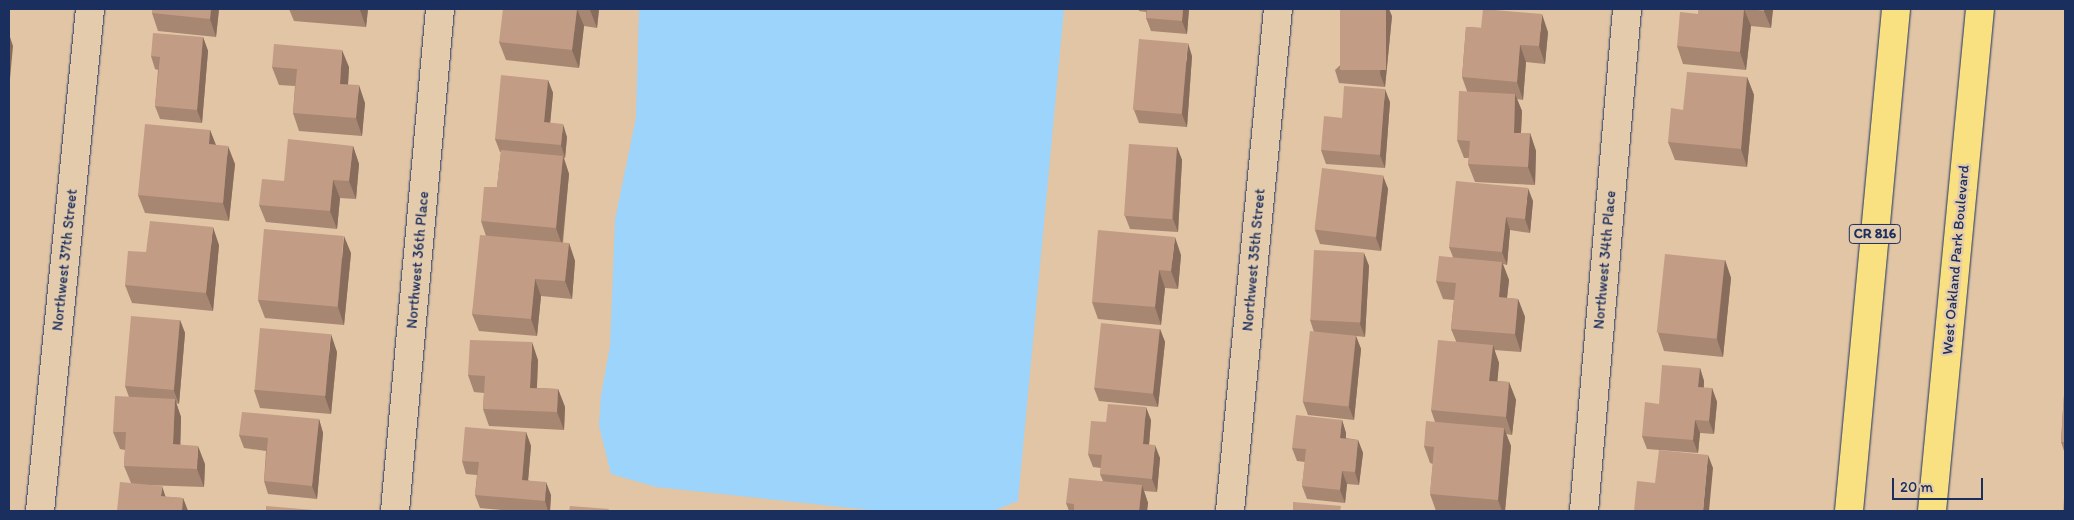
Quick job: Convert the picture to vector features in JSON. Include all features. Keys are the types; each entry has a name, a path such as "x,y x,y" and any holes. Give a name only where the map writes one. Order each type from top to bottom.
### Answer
{"main road":[{"name":"CR 816","path":"1849,511 1896,9"},
{"name":"West Oakland Park Boulevard","path":"1932,511 1980,9"}],"street":[{"name":"Northwest 37th Street","path":"40,511 90,9"},
{"name":"Northwest 36th Place","path":"395,511 440,9"},
{"name":"Northwest 35th Street","path":"1230,511 1278,9"},
{"name":"Northwest 34th Place","path":"1584,511 1627,9"}],"water":[{"path":"639,9 1064,9 1018,501 993,511 879,511 656,487 611,474 599,426 601,395 610,346 615,219 636,118"}],"building":[{"path":"152,9 211,9 210,19 152,13"},
{"path":"503,9 577,9 572,50 499,42"},
{"path":"1147,9 1183,9 1182,21 1146,18"},
{"path":"1340,9 1386,9 1386,70 1340,70"},
{"path":"1483,9 1542,14 1539,46 1520,45 1517,82 1462,77 1466,27 1481,28"},
{"path":"1699,9 1744,9 1740,52 1677,46 1680,12 1698,14"},
{"path":"153,33 203,37 197,110 155,106 160,57 151,56"},
{"path":"1139,39 1188,43 1182,114 1133,110"},
{"path":"274,44 342,50 340,84 359,85 356,118 293,113 297,69 272,67"},
{"path":"1687,72 1747,77 1741,149 1668,142 1671,108 1683,110"},
{"path":"501,75 548,80 544,122 563,124 561,145 495,139"},
{"path":"1344,86 1385,89 1380,155 1321,150 1324,116 1342,118"},
{"path":"1459,91 1515,94 1514,133 1530,133 1528,167 1468,164 1470,141 1457,140"},
{"path":"145,124 210,130 209,144 228,146 223,203 138,195"},
{"path":"288,139 353,146 349,181 333,180 330,211 259,205 262,179 284,181"},
{"path":"1129,144 1177,147 1172,219 1124,216"},
{"path":"501,150 563,156 556,228 481,221 484,187 497,187"},
{"path":"1322,168 1384,176 1376,237 1314,230"},
{"path":"1456,181 1528,188 1525,219 1506,217 1502,252 1449,247"},
{"path":"150,221 213,227 206,293 125,285 128,251 146,252"},
{"path":"264,229 344,236 338,307 258,300"},
{"path":"1098,230 1175,237 1171,271 1159,270 1155,307 1092,302"},
{"path":"480,235 569,243 565,281 535,279 531,319 472,314"},
{"path":"1314,250 1364,253 1360,323 1310,320"},
{"path":"1665,254 1725,260 1716,339 1657,333"},
{"path":"1439,256 1502,262 1499,297 1518,299 1515,334 1451,329 1456,283 1436,281"},
{"path":"131,316 180,320 174,390 125,386"},
{"path":"1101,323 1160,329 1153,394 1094,388"},
{"path":"260,328 331,334 325,396 255,390"},
{"path":"1310,331 1356,336 1348,406 1303,402"},
{"path":"470,340 532,342 530,388 558,389 557,412 483,409 485,376 468,375"},
{"path":"1438,340 1493,345 1489,381 1509,382 1506,417 1431,410"},
{"path":"1662,365 1700,368 1698,387 1712,388 1709,421 1695,420 1693,440 1642,436 1645,402 1659,404"},
{"path":"2065,379 2065,442 2061,442"},
{"path":"115,396 175,399 173,444 198,446 197,469 124,466 126,432 113,432"},
{"path":"1108,404 1146,407 1143,444 1155,445 1152,479 1100,474 1102,455 1088,454 1091,421 1106,422"},
{"path":"242,412 319,419 312,486 264,481 268,438 239,435"},
{"path":"1296,415 1342,420 1340,438 1358,440 1355,472 1342,471 1340,490 1302,486 1306,449 1292,448"},
{"path":"1426,421 1504,428 1498,500 1430,494 1434,447 1424,446"},
{"path":"465,427 526,432 522,480 546,482 545,501 475,495 479,462 462,461"},
{"path":"1659,450 1708,455 1703,511 1634,511 1637,481 1655,483"},
{"path":"1069,478 1142,485 1139,511 1074,511 1074,504 1066,503"},
{"path":"120,482 162,486 161,496 183,498 182,511 117,511"},
{"path":"2065,485 2065,511 2063,511"},
{"path":"1293,502 1341,506 1340,511 1293,511"},
{"path":"266,506 313,510 313,511 266,511"},
{"path":"570,506 609,509 608,511 569,511"}]}
